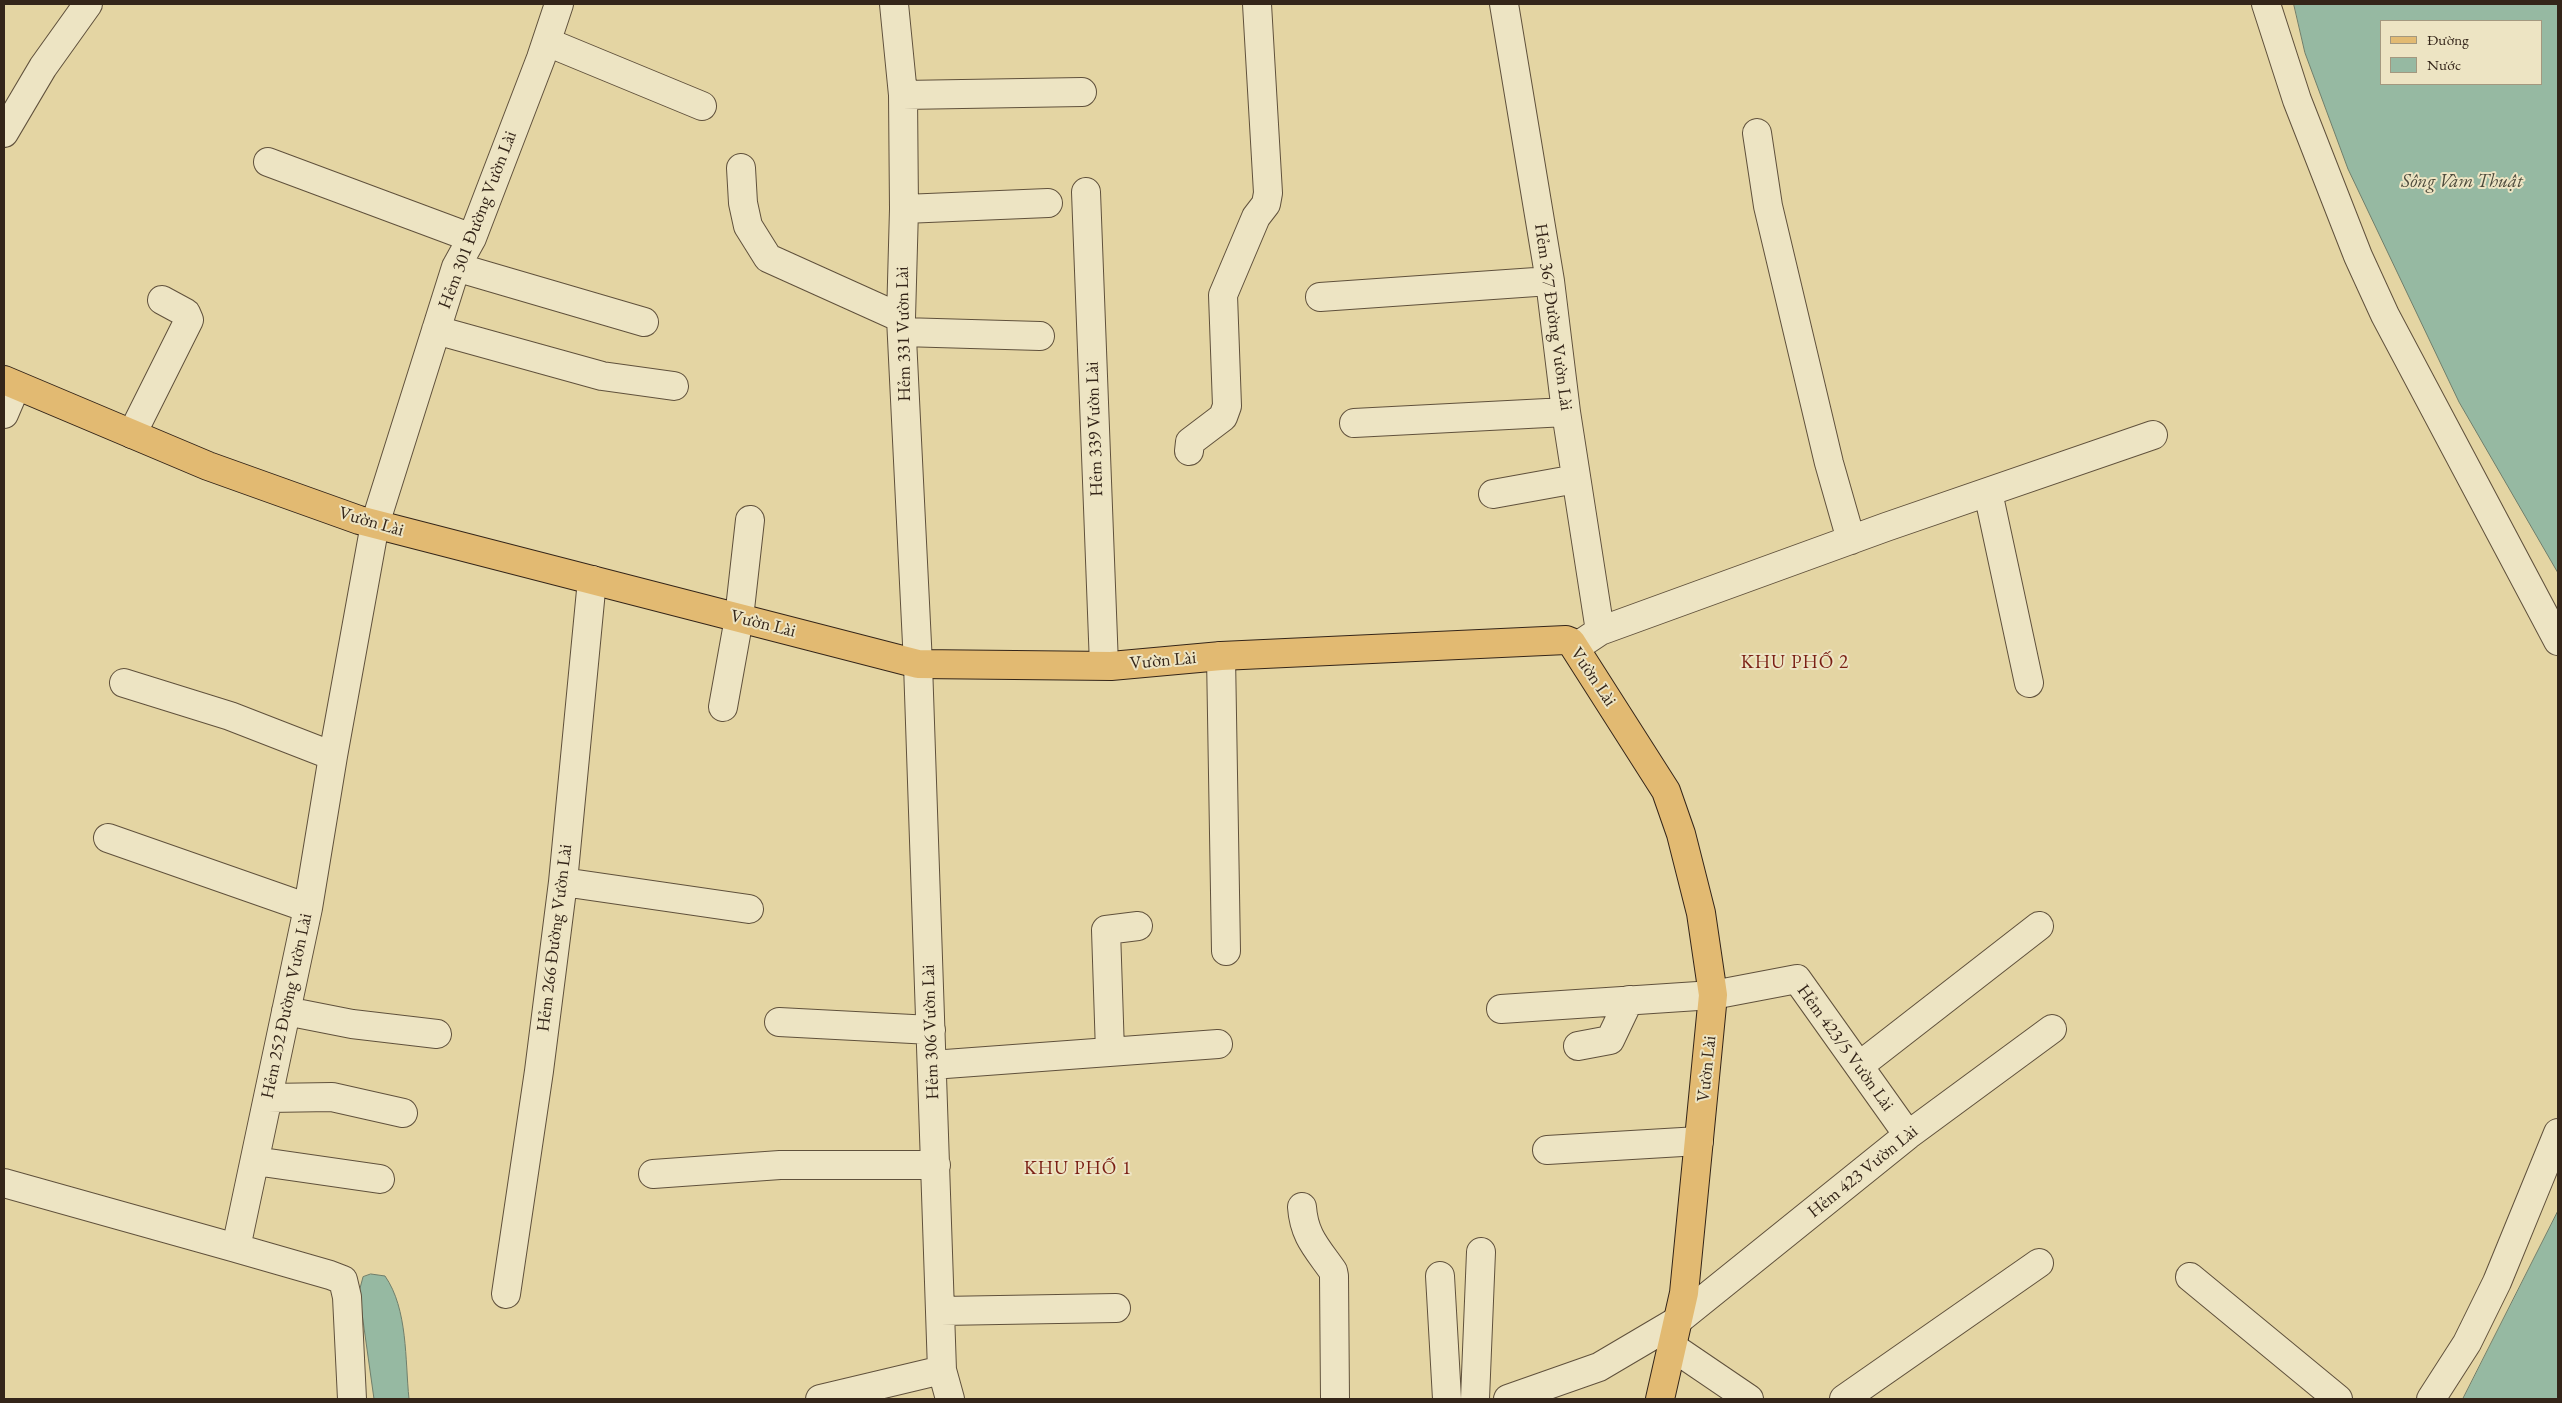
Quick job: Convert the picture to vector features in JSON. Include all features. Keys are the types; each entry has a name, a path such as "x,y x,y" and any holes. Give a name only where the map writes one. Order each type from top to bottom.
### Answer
{"main road":[{"name":"Vườn Lài","path":"10,383 208,466 375,524 918,664 1104,665 1221,656 1566,640 1575,647 1666,791 1680,834 1701,913 1713,995 1684,1293 1660,1399"}],"street":[{"path":"4,133 43,67 88,4"},
{"name":"Hẻm 301 Đường Vườn Lài","path":"375,524 456,267 472,238 547,42 559,4"},
{"name":"Hẻm 331 Vườn Lài","path":"894,4 903,95 904,209 901,325 918,664"},
{"path":"1189,451 1190,442 1224,417 1227,406 1223,295 1256,217 1266,204 1268,193 1258,4"},
{"name":"Hẻm 367 Đường Vườn Lài","path":"1504,4 1550,281 1566,412 1600,631"},
{"path":"2266,4 2297,100 2358,256 2385,315 2558,641"},
{"path":"547,42 702,106"},
{"path":"903,95 1082,92"},
{"path":"1757,133 1768,206 1829,463 1851,540"},
{"path":"268,162 472,238"},
{"path":"741,168 743,204 748,226 768,258 901,325 1040,336"},
{"name":"Hẻm 339 Vườn Lài","path":"1086,192 1104,665"},
{"path":"904,209 1048,203"},
{"path":"456,267 644,322"},
{"path":"1320,297 1550,281"},
{"path":"132,434 189,320 186,313 162,300"},
{"path":"436,330 602,376 674,386"},
{"path":"4,414 10,383"},
{"path":"1354,423 1566,412"},
{"path":"1575,647 1600,631 1851,540 1990,499 2152,435"},
{"path":"1494,494 1576,479"},
{"path":"1990,499 2029,684"},
{"path":"723,707 739,618 750,520"},
{"name":"Hẻm 252 Đường Vườn Lài","path":"236,1248 308,908 375,524"},
{"name":"Hẻm 266 Đường Vườn Lài","path":"506,1294 539,1071 563,882 592,580"},
{"path":"1221,656 1226,951"},
{"name":"Hẻm 306 Vườn Lài","path":"918,664 942,1370 950,1399"},
{"path":"124,684 230,716 333,756"},
{"path":"108,838 308,908"},
{"path":"563,882 748,909"},
{"path":"1110,1052 1106,930 1138,926"},
{"path":"1859,1066 2039,926"},
{"name":"Hẻm 423/5 Vườn Lài","path":"1713,995 1796,979 1908,1135"},
{"path":"1501,1009 1713,995"},
{"path":"1578,1046 1610,1040 1629,1000"},
{"path":"286,1012 352,1024 437,1034"},
{"path":"779,1022 931,1030"},
{"name":"Hẻm 423 Vườn Lài","path":"1508,1399 1600,1367 1674,1333 1908,1135 2052,1030"},
{"path":"932,1065 1218,1044"},
{"path":"268,1098 332,1097 403,1113"},
{"path":"2431,1399 2467,1343 2497,1282 2558,1134"},
{"path":"1547,1150 1699,1140"},
{"path":"255,1162 380,1179"},
{"path":"654,1174 780,1165 936,1165"},
{"path":"4,1183 343,1280 346,1297 352,1399"},
{"path":"1302,1208 1303,1223 1307,1235 1334,1276 1334,1399"},
{"path":"1475,1399 1481,1252"},
{"path":"1844,1399 2039,1263"},
{"path":"1440,1276 1447,1399"},
{"path":"2190,1277 2338,1399"},
{"path":"941,1311 1116,1308"},
{"path":"1674,1333 1749,1399"},
{"path":"820,1399 942,1370"}],"water":[{"name":"Sông Vàm Thuật","path":"2294,4 2558,4 2558,573 2459,402 2348,169 2305,53"},
{"path":"2558,1211 2558,1399 2463,1399"},
{"path":"371,1274 385,1276 398,1304 404,1335 409,1399 374,1399 359,1292 363,1277"}],"district":[{"name":"KHU PHỐ 2","path":"1795,663"},
{"name":"KHU PHỐ 1","path":"1078,1169"}]}
